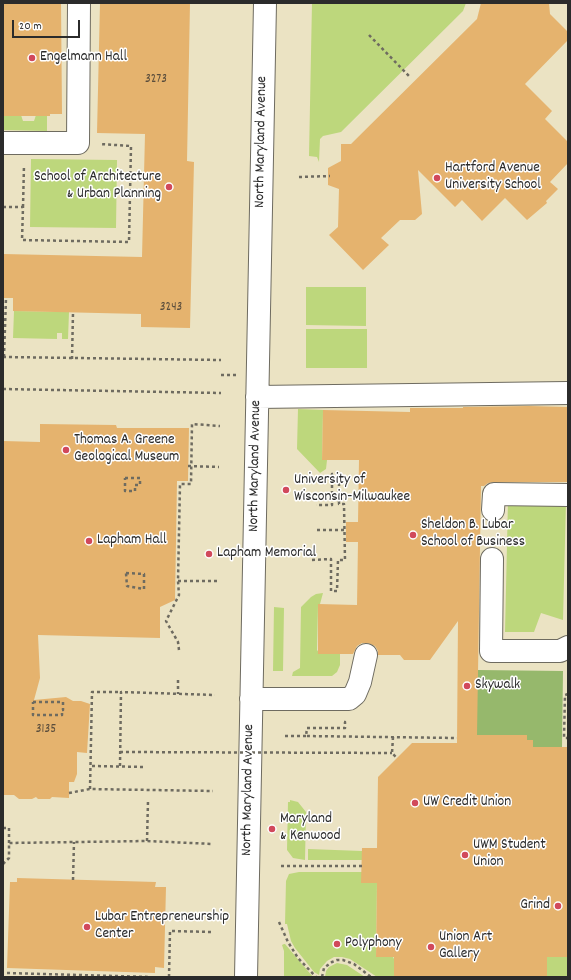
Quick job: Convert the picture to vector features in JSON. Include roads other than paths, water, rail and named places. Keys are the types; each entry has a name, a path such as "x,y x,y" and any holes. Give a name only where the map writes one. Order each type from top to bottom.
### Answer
{"street":[{"path":"14,143 78,144 79,3"},
{"name":"North Maryland Avenue","path":"246,977 265,3"},
{"path":"257,397 568,393"},
{"path":"493,510 494,494 568,495"},
{"path":"492,559 492,650 560,651 568,647"},
{"path":"251,699 349,699 354,694 360,682 366,655"}],"place":[{"name":"Engelmann Hall","path":"32,58"},
{"name":"Hartford Avenue University School","path":"437,178"},
{"name":"School of Architecture & Urban Planning","path":"169,187"},
{"name":"Thomas A. Greene Geological Museum","path":"66,450"},
{"name":"University of Wisconsin-Milwaukee","path":"286,490"},
{"name":"Sheldon B. Lubar School of Business","path":"413,535"},
{"name":"Lapham Hall","path":"89,541"},
{"name":"Lapham Memorial","path":"209,554"},
{"name":"Skywalk","path":"467,686"},
{"name":"UW Credit Union","path":"415,803"},
{"name":"Maryland & Kenwood","path":"272,829"},
{"name":"UWM Student Union","path":"465,855"},
{"name":"Grind","path":"558,906"},
{"name":"Lubar Entrepreneurship Center","path":"87,927"},
{"name":"Polyphony","path":"337,944"},
{"name":"Union Art Gallery","path":"431,947"}]}
